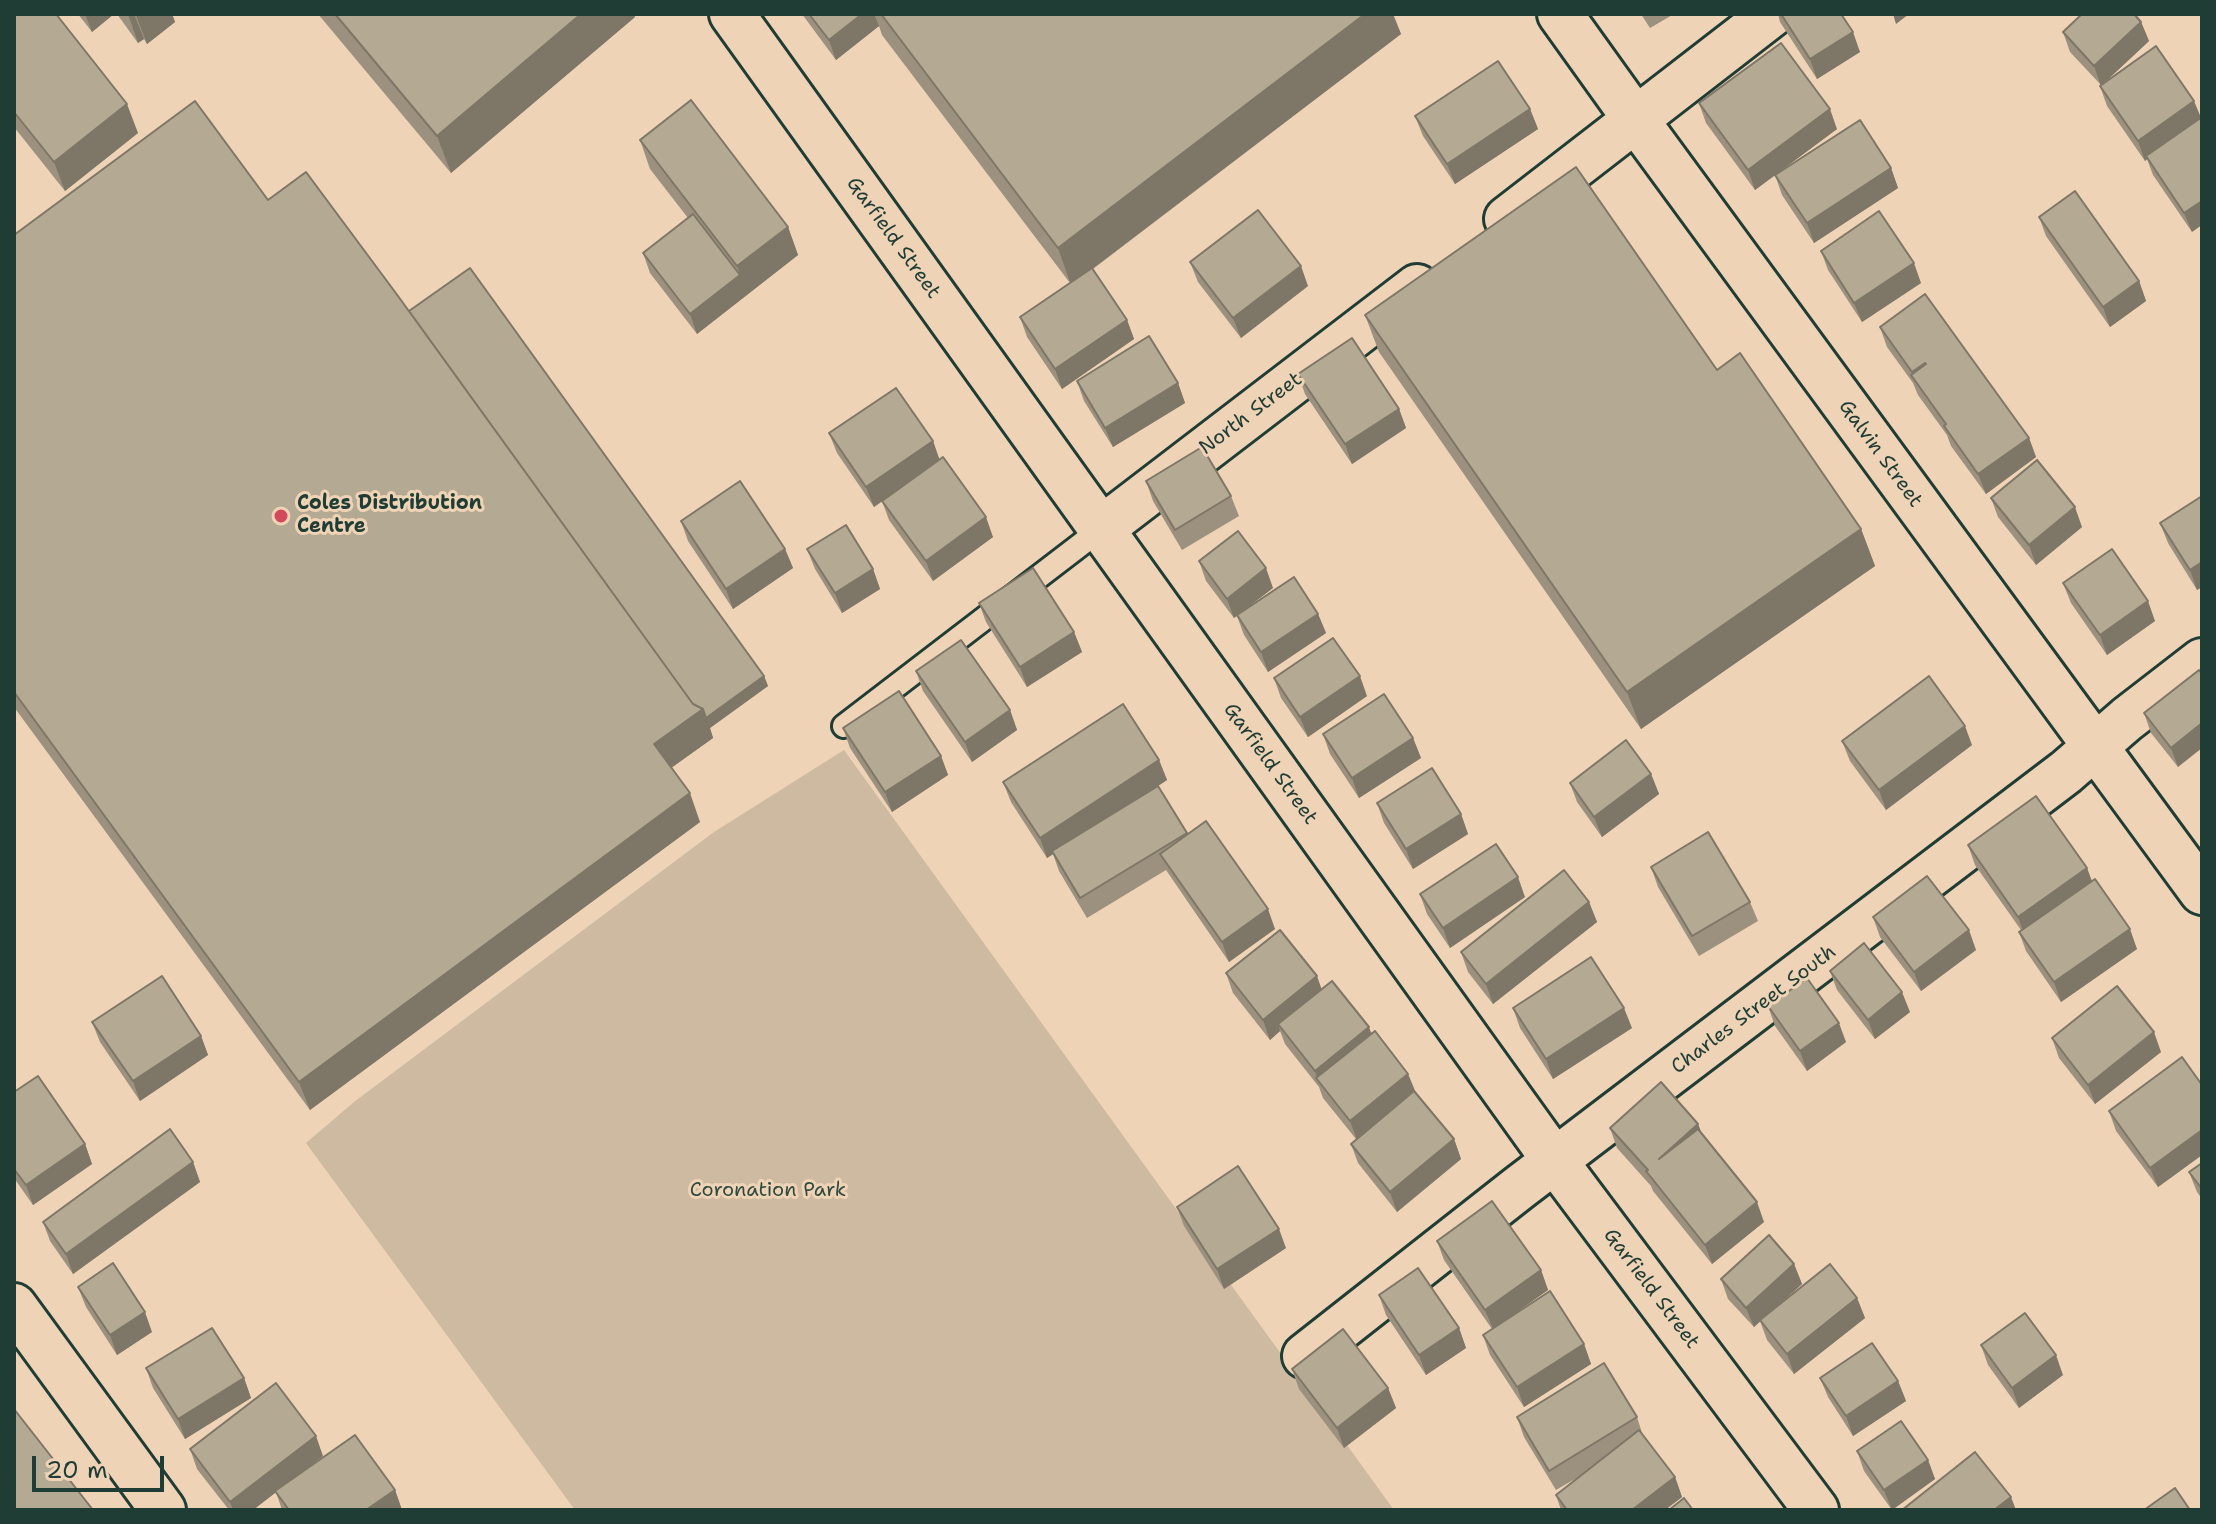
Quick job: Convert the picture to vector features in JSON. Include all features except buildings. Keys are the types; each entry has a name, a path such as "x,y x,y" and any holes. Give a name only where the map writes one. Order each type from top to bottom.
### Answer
{"street":[{"name":"Garfield Street","path":"732,14 1555,1161 1816,1510"},
{"name":"Galvin Street","path":"1560,14 2202,892"},
{"name":"North Street","path":"1101,529 1772,14"},
{"name":"Charles Street South","path":"1305,1356 1555,1161 2066,772 2202,661"},
{"path":"14,1306 163,1510"}],"lane":[{"name":"North Street","path":"844,726 1101,529"}],"green space":[{"name":"Coronation Park","path":"844,750 1394,1510 575,1510 306,1143 354,1102 714,832"}],"place":[{"name":"Coles Distribution Centre","path":"281,516"}]}
